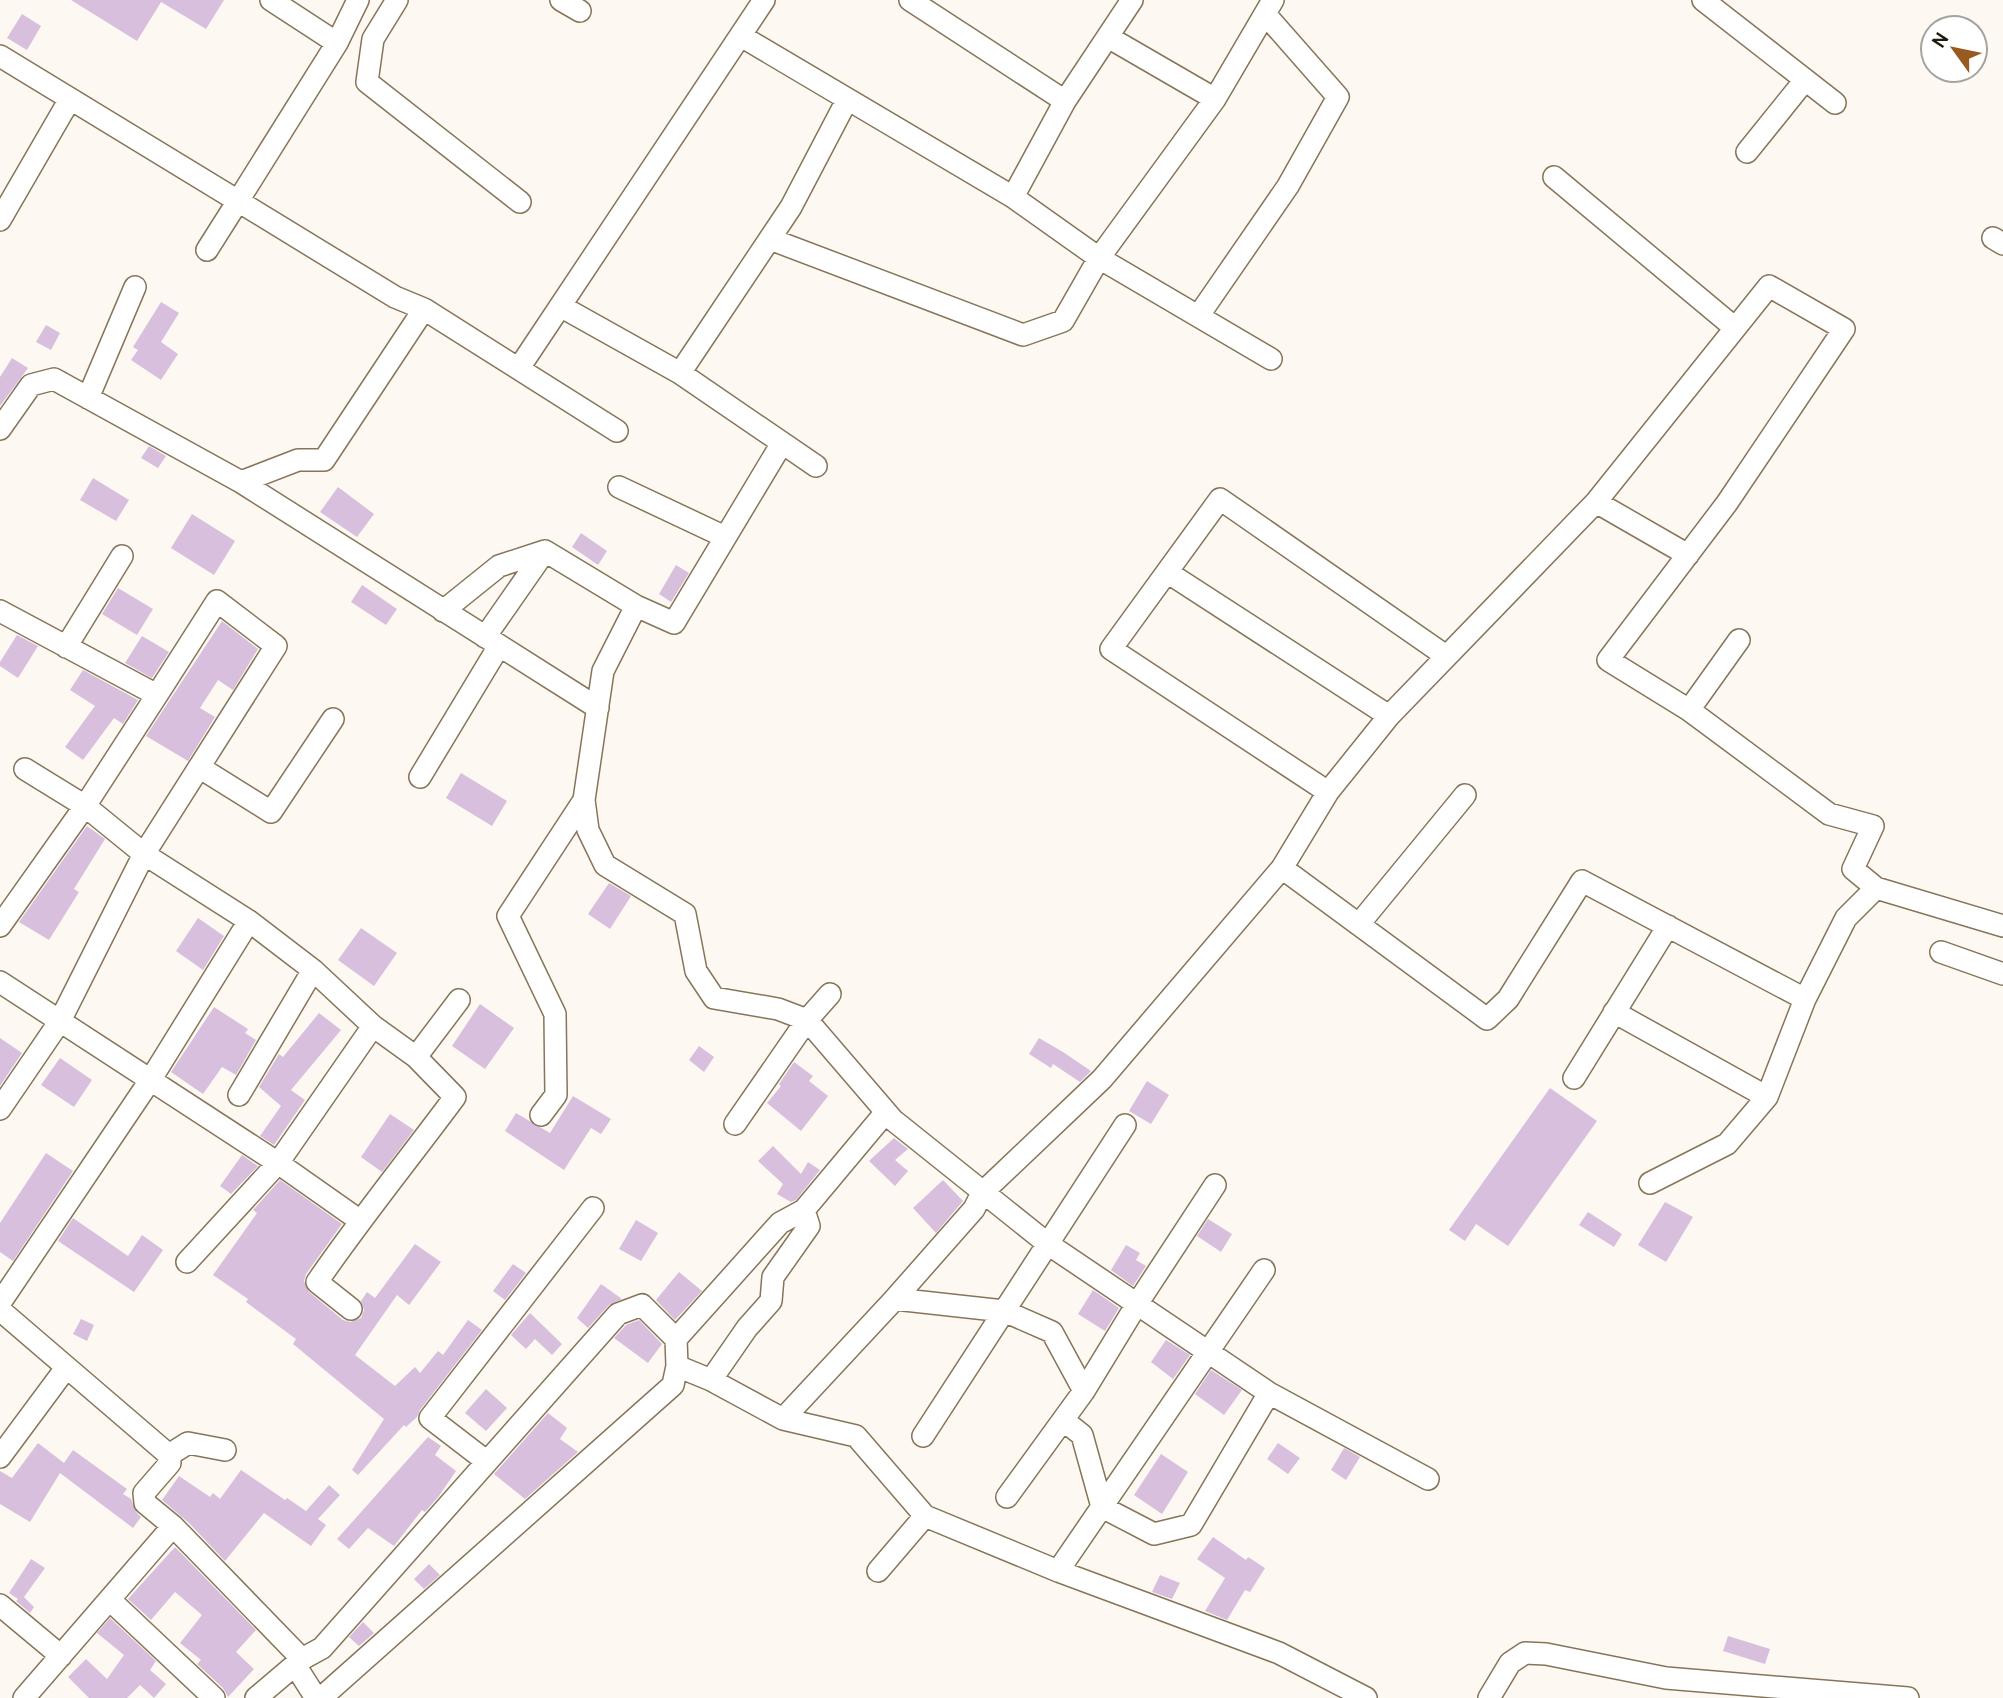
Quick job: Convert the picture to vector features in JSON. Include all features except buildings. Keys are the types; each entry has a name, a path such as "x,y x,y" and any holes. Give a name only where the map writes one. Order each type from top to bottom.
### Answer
{"street":[{"path":"271,0 337,43"},
{"path":"207,250 337,43 358,0"},
{"path":"397,0 373,38 367,82 520,202"},
{"path":"561,0 580,11"},
{"path":"519,368 764,0"},
{"path":"1013,197 1065,102 1132,0"},
{"path":"1703,0 1835,103"},
{"path":"922,3 1065,102"},
{"path":"769,239 1023,335 1063,321 1099,258 1215,99 1269,7 1338,97 1288,186 1199,315"},
{"path":"348,22 373,38"},
{"path":"741,36 1013,197 1099,258 1271,359"},
{"path":"1108,37 1215,99"},
{"path":"0,56 395,296 424,309 617,430"},
{"path":"1747,152 1805,80"},
{"path":"0,220 70,99"},
{"path":"680,373 791,206 847,100"},
{"path":"1554,177 1735,328"},
{"path":"783,1419 895,1299 974,1209 982,1193 1101,1079 1282,868 1328,792 1389,716 1596,502 1769,286 1844,329 1727,503 1608,660 1689,710 1829,814 1873,826 1853,869 1876,888 2003,926"},
{"path":"88,398 135,287"},
{"path":"562,307 680,373 816,466"},
{"path":"240,482 298,460 324,460 424,309"},
{"path":"0,429 31,385 54,379 240,482 598,708"},
{"path":"443,611 499,566 545,551 636,606 674,623 782,443"},
{"path":"619,487 725,537"},
{"path":"1328,792 1111,649 1220,499 1446,656"},
{"path":"1596,502 1688,555"},
{"path":"420,777 492,642 545,551"},
{"path":"66,647 122,556"},
{"path":"1167,572 1389,716"},
{"path":"0,926 85,806 217,601 276,646 144,854 60,1021 0,1109"},
{"path":"636,606 603,671 584,800 588,830 605,865 685,914 696,971 714,999 778,1009 807,1020 892,1120 1048,1244 1269,1393 1428,1479"},
{"path":"0,611 157,695"},
{"path":"1689,710 1739,640"},
{"path":"199,767 271,812 333,719"},
{"path":"25,769 85,806 144,854 249,921 313,970 373,1026 416,1057 455,1097 394,1180 359,1220 317,1282 351,1309"},
{"path":"1359,925 1465,795"},
{"path":"541,1115 556,1095 555,1014 508,916 584,800"},
{"path":"1282,868 1487,1019 1508,999 1583,881 1805,999"},
{"path":"1650,1183 1727,1144 1767,1097 1805,999 1846,918 1876,888"},
{"path":"0,1303 151,1079 249,921"},
{"path":"1574,1077 1668,926"},
{"path":"1941,952 2003,974"},
{"path":"239,1095 313,970"},
{"path":"0,982 278,1163 359,1220"},
{"path":"735,1124 807,1020 830,994"},
{"path":"416,1057 459,1000"},
{"path":"1615,1012 1767,1097"},
{"path":"187,1262 278,1163 373,1026"},
{"path":"676,1339 780,1223 804,1210 886,1112"},
{"path":"923,1436 1125,1125"},
{"path":"1007,1497 1084,1391 1215,1185"},
{"path":"486,1461 430,1418 593,1209"},
{"path":"711,1380 747,1328 772,1301 773,1277 809,1226 804,1210"},
{"path":"1058,1571 1264,1270"},
{"path":"895,1299 1004,1311 1052,1332 1084,1391"},
{"path":"0,1310 169,1455 170,1463 144,1493 145,1503 173,1526 299,1662 319,1698 673,1385 677,1366 676,1339 642,1305 618,1314 323,1648 299,1662 256,1698"},
{"path":"677,1366 711,1380 783,1419 856,1436 925,1516 1058,1571 1279,1653 1366,1698"},
{"path":"0,1457 66,1368"},
{"path":"1063,1420 1082,1435 1102,1507 1154,1534 1191,1524 1269,1393"},
{"path":"169,1455 188,1443 225,1450"},
{"path":"878,1571 925,1516"},
{"path":"24,1698 173,1526"},
{"path":"110,1600 214,1698"},
{"path":"0,1605 61,1656"},
{"path":"1489,1698 1510,1663 1525,1653 1546,1654 1666,1678 1908,1698"}]}
